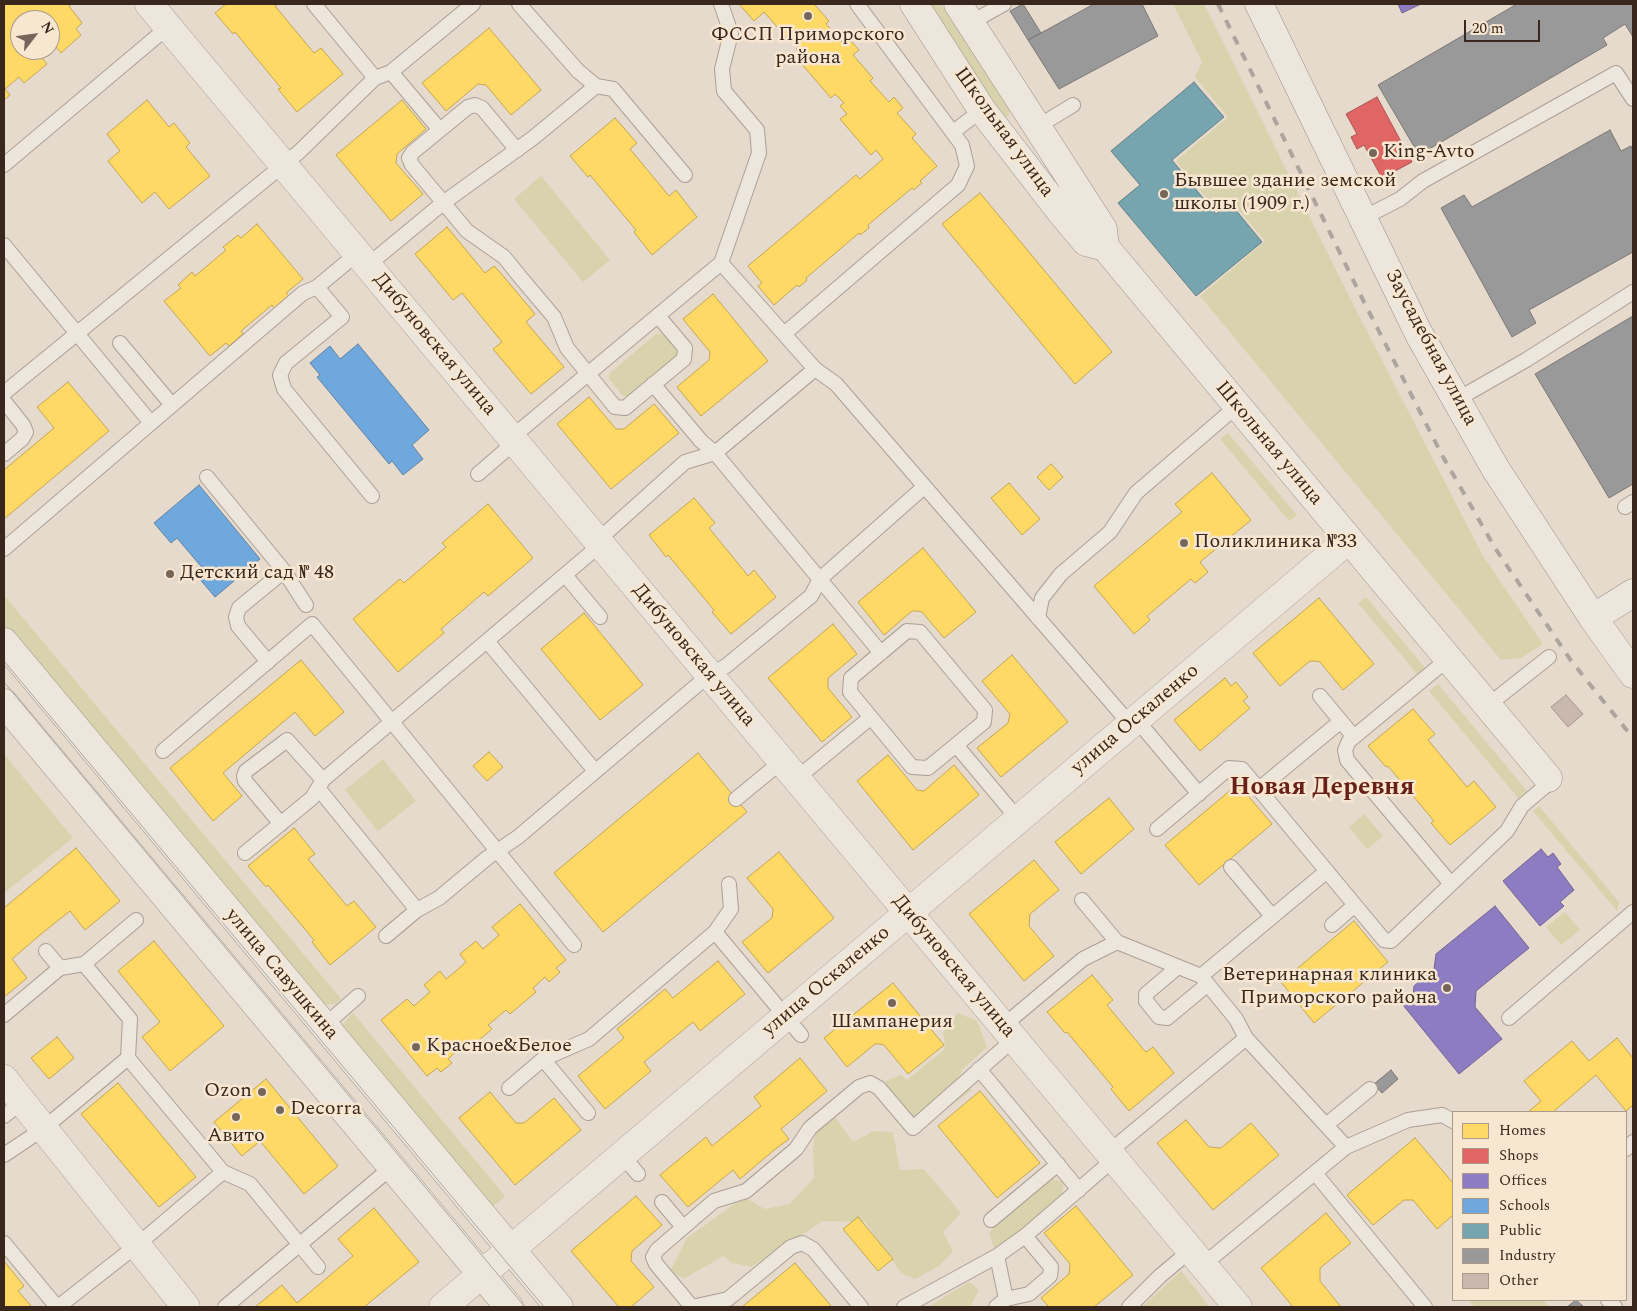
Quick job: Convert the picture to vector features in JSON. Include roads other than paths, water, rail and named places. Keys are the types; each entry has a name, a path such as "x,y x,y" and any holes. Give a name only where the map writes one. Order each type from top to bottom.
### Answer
{"street":[{"name":"Дибуновская улица","path":"149,4 1238,1307"},
{"name":"Школьная улица","path":"914,4 982,110 1086,242 1106,247"},
{"name":"Заусадебная улица","path":"1260,4 1419,334 1495,468 1593,618 1633,674"},
{"name":"Школьная улица","path":"964,14 1104,229 1106,247 1548,780"},
{"name":"улица Оскаленко","path":"443,1307 510,1250 630,1164 794,1026 908,914 1348,540"},
{"path":"1593,618 1633,594"},
{"name":"улица Савушкина","path":"4,642 559,1307"},
{"name":"улица Савушкина","path":"4,702 508,1307"},
{"path":"4,1079 13,1109 44,1129 186,1307"}],"lane":[{"path":"314,4 375,78"},
{"path":"4,393 283,164 375,78 391,72 473,4"},
{"path":"519,4 578,71 596,86 613,88 685,175"},
{"path":"478,474 513,440 588,374 721,264 760,153 757,130 724,90 722,69 731,33 722,4"},
{"path":"784,334 958,185 966,166 962,145 857,4"},
{"path":"964,14 1004,4"},
{"path":"4,165 168,27"},
{"path":"391,72 440,130"},
{"path":"1363,218 1400,199 1423,181 1616,73 1633,99"},
{"path":"4,549 303,293 317,287 363,259 443,203 517,150 596,86"},
{"path":"517,150 482,108 475,105 468,107 413,152 409,158 412,165 467,231 504,258 554,317 567,348 615,407 625,408 684,359 685,348 658,316"},
{"path":"1037,127 1073,105"},
{"path":"952,132 982,110"},
{"path":"4,245 151,423"},
{"path":"721,264 815,370 836,384 1038,618 1199,794"},
{"path":"317,287 342,316 286,363 280,376 284,389 372,496"},
{"path":"1456,400 1526,360 1633,292"},
{"path":"120,343 172,405"},
{"path":"245,854 312,798 321,784 392,722 565,575 685,462 715,453 815,370"},
{"path":"653,384 701,441 715,453 881,653"},
{"path":"4,401 24,424 26,432 22,439 4,454"},
{"path":"1038,618 1042,598 1061,574 1110,532 1136,493 1237,406"},
{"path":"207,478 284,571 306,604"},
{"path":"386,936 417,910 439,898 518,837 709,675 726,666 811,596 820,580 924,487"},
{"path":"268,662 238,626 236,617 239,608 284,571"},
{"path":"565,575 600,617"},
{"path":"163,751 312,624 574,945"},
{"path":"907,631 920,632 985,710 984,722 928,768 912,767 850,692 851,678 881,653 907,631"},
{"path":"487,641 595,771"},
{"path":"1487,706 1549,657"},
{"path":"1448,659 1354,737 1345,750 1348,760 1451,884"},
{"path":"1320,696 1354,737"},
{"path":"736,799 789,771 870,718"},
{"path":"1259,789 1341,721"},
{"path":"281,824 245,781 244,776 246,771 287,740 292,743 417,910"},
{"path":"956,744 1018,819"},
{"path":"1157,829 1229,768 1242,769 1384,940 1391,941 1507,831 1522,806 1548,780"},
{"path":"1231,867 1272,916"},
{"path":"1178,967 1146,994 1146,1001 1159,1017 1167,1018 1272,916 1327,871"},
{"path":"509,1088 543,1059 589,1039 715,932 731,909 729,884"},
{"path":"1082,900 1117,942 1178,967 1204,980 1236,1019 1246,1038 1346,1147"},
{"path":"1332,925 1355,906"},
{"path":"1509,1018 1633,912"},
{"path":"4,1015 60,968 84,964 136,920"},
{"path":"715,932 794,1026"},
{"path":"861,1307 813,1249 802,1243 791,1247 728,1299 692,1307 656,1264 653,1257 657,1250 714,1201 746,1191 796,1149 810,1128 858,1087 870,1083 879,1088 913,1128 979,1069 1008,1033 1083,959 1117,942"},
{"path":"46,951 60,968"},
{"path":"84,964 130,1019 128,1058 223,1172 250,1184 318,1267"},
{"path":"324,1026 358,996"},
{"path":"904,1307 997,1256 1025,1236 1079,1190 1111,1156 1246,1038"},
{"path":"4,1155 44,1129 128,1058"},
{"path":"543,1059 588,1113"},
{"path":"979,1069 1079,1190"},
{"path":"1326,1125 1370,1089"},
{"path":"1129,1307 1158,1272 1197,1258 1315,1173 1346,1147 1408,1120 1442,1115 1452,1120"},
{"path":"991,1220 1058,1164"},
{"path":"225,1307 392,1167"},
{"path":"4,1243 57,1307 136,1246 223,1172"},
{"path":"1315,1173 1425,1307"},
{"path":"662,1202 683,1228"},
{"path":"997,1256 1001,1303 1029,1294 1050,1276 1051,1267 1025,1236"}],"tram line":[{"path":"4,661 544,1307"},
{"path":"4,682 525,1307"}],"railway":[{"path":"1218,4 1361,296 1442,455 1495,548 1572,662 1633,738"}],"place":[{"name":"ФССП Приморского района","path":"808,16"},
{"name":"King-Avto","path":"1373,153"},
{"name":"Бывшее здание земской школы (1909 г.)","path":"1164,194"},
{"name":"Поликлиника №33","path":"1184,543"},
{"name":"Детский сад № 48","path":"170,574"},
{"name":"Ветеринарная клиника Приморского района","path":"1447,988"},
{"name":"Шампанерия","path":"892,1003"},
{"name":"Красное&Белое","path":"416,1047"},
{"name":"Ozon","path":"262,1092"},
{"name":"Decorra","path":"280,1110"},
{"name":"Авито","path":"236,1117"}],"district":[{"name":"Новая Деревня","path":"1322,789"}]}
